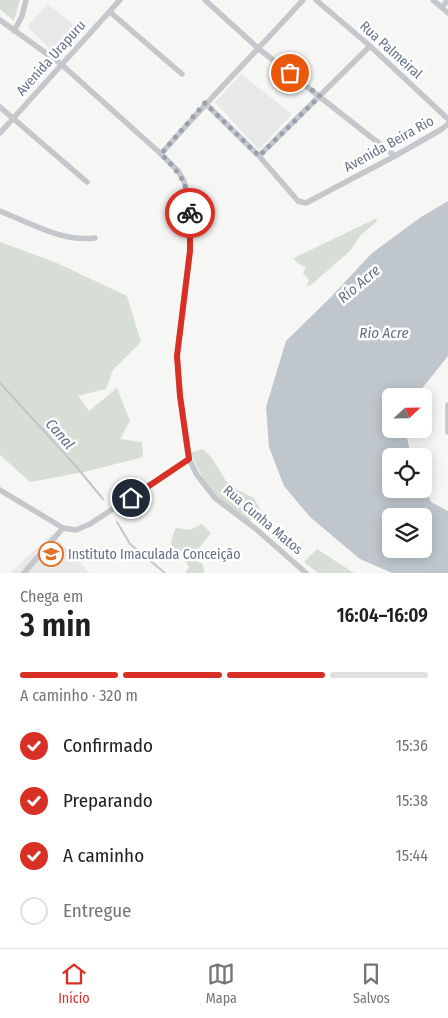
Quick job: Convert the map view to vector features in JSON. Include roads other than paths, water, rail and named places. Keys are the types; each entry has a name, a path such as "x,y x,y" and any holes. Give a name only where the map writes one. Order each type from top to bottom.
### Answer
{"street":[{"path":"14,31 22,16 26,0"},
{"name":"Avenida Urapuru","path":"0,133 120,0"},
{"path":"205,0 259,49 395,156"},
{"path":"161,154 205,103 259,49 303,0"},
{"name":"Rua Palmeiral","path":"316,0 370,46 448,119"},
{"path":"433,0 448,13"},
{"path":"442,7 448,0"},
{"path":"110,12 182,74"},
{"path":"0,20 61,64 178,170 184,181 190,208 190,251 177,356 180,396 189,459 85,527 76,530 62,528 2,490 0,497"},
{"path":"205,103 259,156 370,46"},
{"path":"0,107 88,182"},
{"name":"Avenida Beira Rio","path":"259,156 298,201 302,203 395,156 448,124"},
{"path":"0,211 64,236 77,239 96,238"},
{"path":"448,404 448,432"},
{"name":"Rua Cunha Matos","path":"189,459 197,475 215,498 256,529 306,573"},
{"path":"24,573 62,528"}],"water":[{"name":"Rio Acre","path":"448,201 448,356 422,388 382,388 382,438 407,438 409,448 382,448 382,498 429,498 431,502 448,511 448,573 392,573 360,559 310,517 284,486 269,447 266,407 286,341 372,253 421,217"}],"waterway":[{"name":"Canal","path":"0,383 74,464 103,499"},
{"path":"117,522 130,544 165,573"}],"place":[{"name":"Instituto Imaculada Conceição","path":"51,554"}],"water label":[{"name":"Río Acre","path":"359,284"}]}
